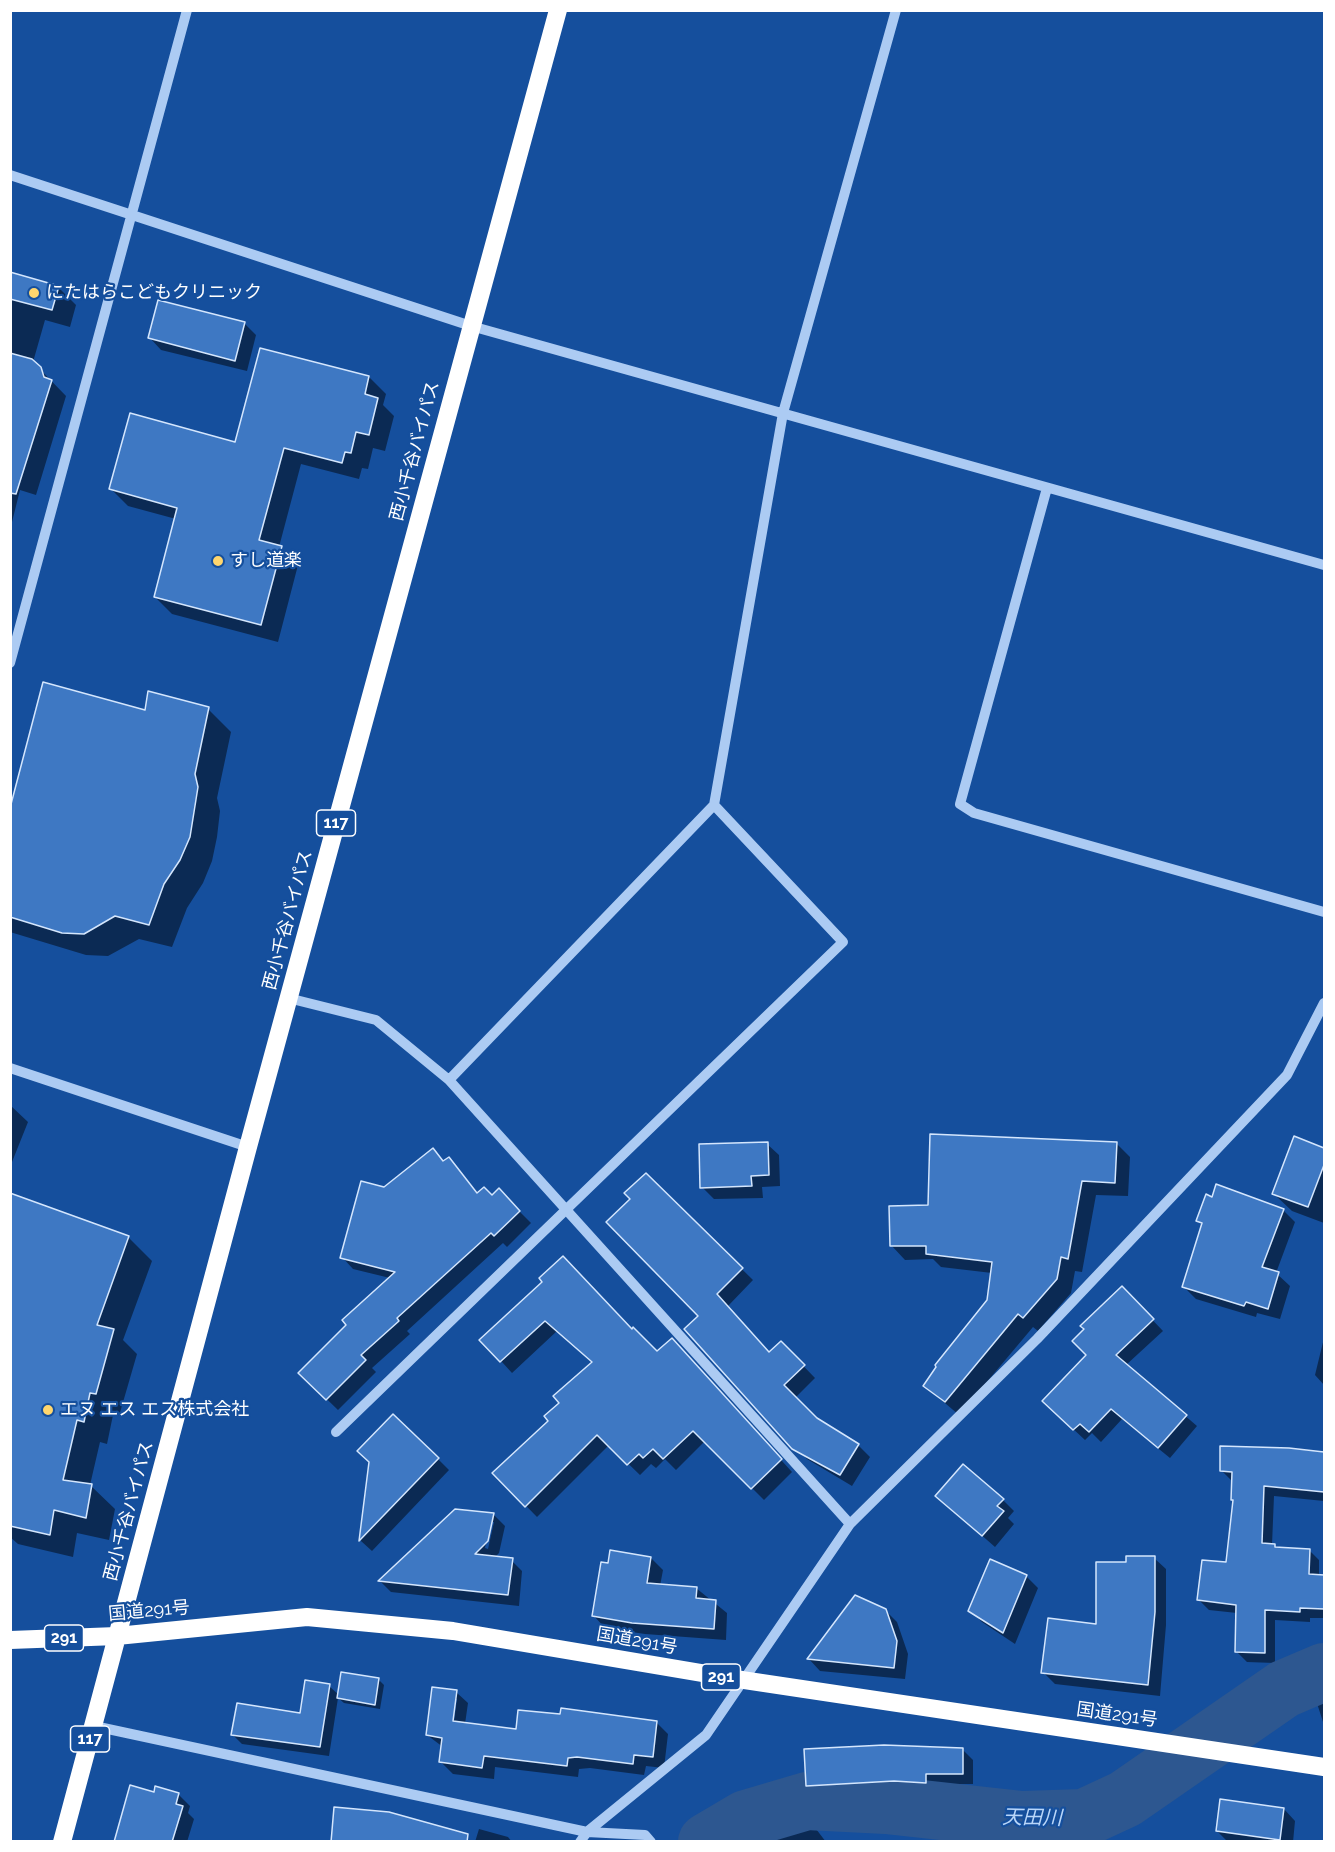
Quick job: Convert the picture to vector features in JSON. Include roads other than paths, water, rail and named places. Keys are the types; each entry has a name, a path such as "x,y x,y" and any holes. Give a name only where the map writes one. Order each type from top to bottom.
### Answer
{"highway":[{"name":"西小千谷バイパス","path":"62,1842 288,998 558,10"},
{"name":"国道291号","path":"10,1641 117,1636 307,1617 453,1632 743,1680 1324,1767"}],"street":[{"path":"10,663 15,630 187,10"},
{"path":"449,1080 714,805 783,413 896,10"},
{"path":"10,175 471,326 1324,566"},
{"path":"1047,488 960,804 974,813 1324,912"},
{"path":"336,1432 843,942 714,805"},
{"path":"288,998 376,1020 449,1080 850,1524"},
{"path":"583,1837 706,1735 850,1524 1037,1339 1287,1075 1324,1004"},
{"path":"10,1068 248,1147"},
{"path":"94,1726 583,1837 645,1836 651,1842"}],"waterway":[{"name":"天田川","path":"707,1842 746,1819 807,1801 886,1805 1022,1820 1084,1818 1125,1799 1284,1689 1324,1672"}],"place":[{"name":"にたはらこどもクリニック","path":"34,293"},
{"name":"すし道楽","path":"218,561"},
{"name":"エヌ エス エス株式会社","path":"48,1410"}]}
